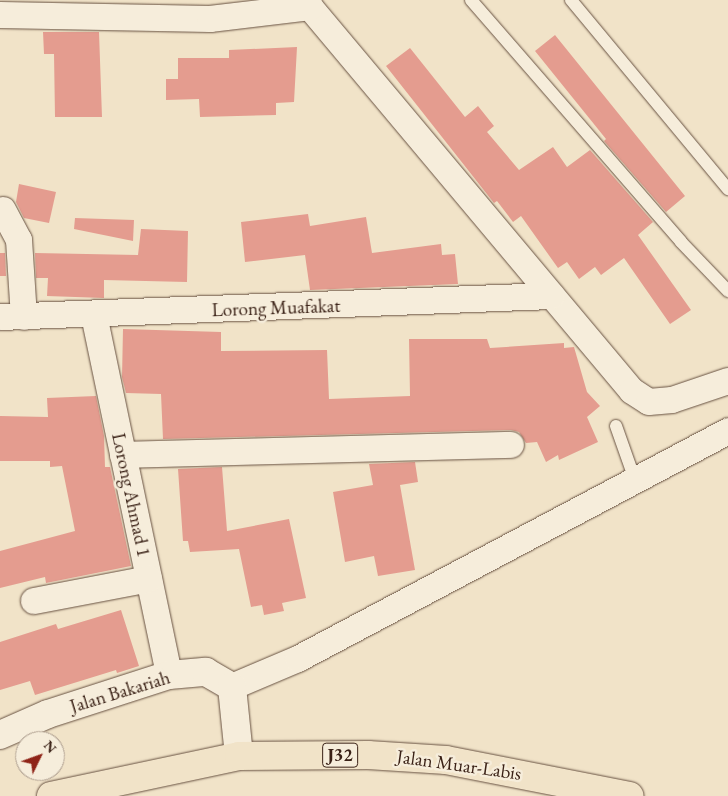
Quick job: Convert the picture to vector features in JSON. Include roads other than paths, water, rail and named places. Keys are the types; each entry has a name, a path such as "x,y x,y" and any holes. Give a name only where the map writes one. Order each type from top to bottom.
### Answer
{"main road":[{"name":"Jalan Muar-Labis","path":"51,796 239,756 368,755 446,760 629,796"}],"street":[{"path":"0,15 210,18 307,4 632,391 648,402 672,400 728,381"},
{"path":"3,210 19,240 12,317"},
{"name":"Lorong Muafakat","path":"12,317 552,296"},
{"name":"Lorong Ahmad 1","path":"94,315 168,675"},
{"path":"239,756 232,687 298,659 728,431"},
{"path":"123,454 511,445"},
{"path":"34,601 149,580"},
{"name":"Jalan Bakariah","path":"0,735 48,714 168,675 206,672 232,687"}],"lane":[{"path":"471,0 681,242 728,291"},
{"path":"571,0 728,189"},
{"path":"616,426 635,480"}]}
